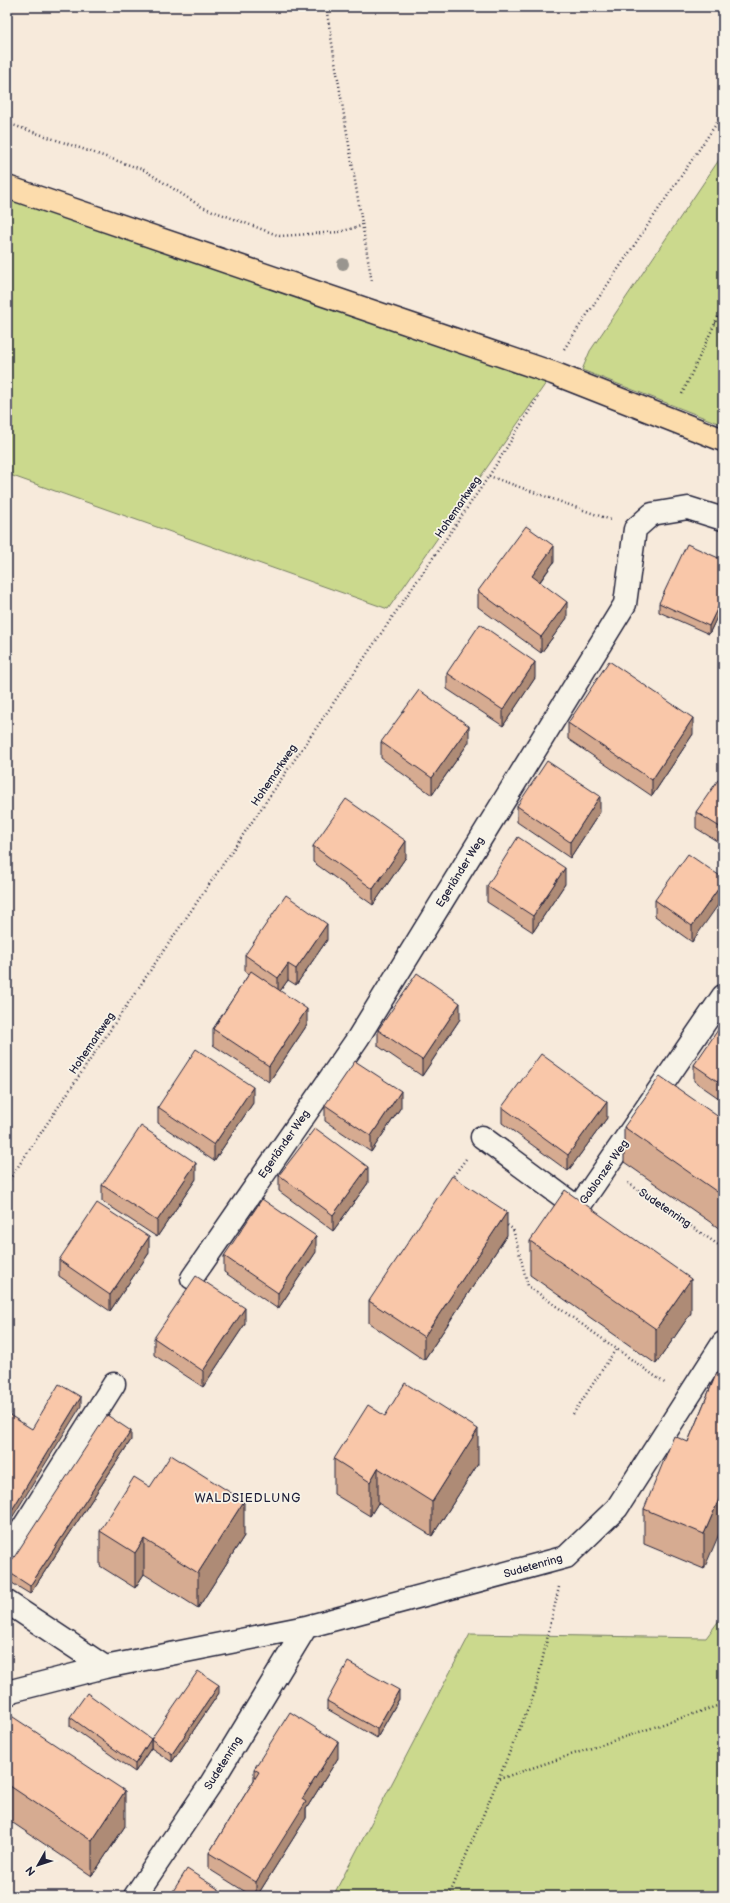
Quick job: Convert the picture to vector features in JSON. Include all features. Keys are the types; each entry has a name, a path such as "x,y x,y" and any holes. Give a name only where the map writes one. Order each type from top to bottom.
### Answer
{"main road":[{"path":"7,188 553,373 723,440"}],"street":[{"path":"635,529 652,514 688,508 723,519"},
{"name":"Egerländer Weg","path":"192,1278 358,1038 625,604 635,529"},
{"name":"Gablonzer Weg","path":"482,1137 578,1208 607,1169 723,996"},
{"name":"Sudetenring","path":"7,1695 12,1691 105,1667 306,1627 566,1557 617,1508 723,1343"},
{"path":"7,1553 114,1384"},
{"path":"7,1602 105,1667"},
{"name":"Sudetenring","path":"135,1896 210,1785 306,1627"}],"path":[{"path":"7,123 144,170 202,207 280,236 339,232 362,226 326,7"},
{"name":"Hohemarkweg","path":"7,1184 167,946 489,476 553,373 562,352 723,114"},
{"path":"681,396 723,306"},
{"path":"715,323 723,325"},
{"path":"489,476 635,529"},
{"path":"448,1182 482,1137"},
{"name":"Sudetenring","path":"607,1169 723,1248"},
{"path":"500,1220 512,1229 528,1286 687,1399"},
{"path":"574,1414 616,1349"},
{"path":"449,1896 535,1692 566,1557"},
{"path":"499,1779 723,1704"}],"green space":[{"path":"723,154 723,425 582,370 590,351"},
{"path":"7,187 553,373 388,609 7,474"},
{"path":"723,1615 723,1896 333,1896 470,1634 706,1638"}],"building":[{"path":"526,526 554,546 532,576 567,602 541,637 478,591"},
{"path":"687,544 723,560 723,609 718,607 709,626 659,603"},
{"path":"480,624 535,662 503,710 447,673"},
{"path":"609,661 693,718 652,780 568,723"},
{"path":"419,690 469,726 432,778 381,742"},
{"path":"547,761 600,796 570,842 517,806"},
{"path":"718,780 723,783 723,829 696,812"},
{"path":"346,799 406,841 373,889 313,846"},
{"path":"518,837 565,868 533,916 487,886"},
{"path":"688,854 723,878 723,882 692,926 655,900"},
{"path":"286,895 327,924 296,969 288,964 278,978 245,955"},
{"path":"251,971 307,1009 269,1066 213,1029"},
{"path":"417,973 460,1003 422,1060 378,1030"},
{"path":"722,1024 723,1025 723,1085 694,1065"},
{"path":"196,1049 253,1087 214,1145 158,1107"},
{"path":"541,1054 607,1102 568,1155 502,1107"},
{"path":"355,1061 401,1091 371,1136 325,1105"},
{"path":"660,1076 723,1120 723,1196 624,1127"},
{"path":"141,1126 196,1163 157,1221 102,1185"},
{"path":"315,1128 368,1167 333,1215 279,1175"},
{"path":"452,1176 507,1212 424,1337 369,1301"},
{"path":"565,1190 691,1279 656,1329 530,1241"},
{"path":"262,1199 316,1236 278,1293 224,1256"},
{"path":"97,1203 149,1237 110,1295 59,1260"},
{"path":"196,1276 245,1308 203,1371 154,1338"},
{"path":"717,1372 723,1375 723,1490 704,1534 644,1509 674,1436 688,1442"},
{"path":"405,1383 478,1429 432,1502 378,1468 370,1482 334,1459 368,1405 385,1416"},
{"path":"59,1384 81,1397 7,1518 7,1416 8,1414 32,1429"},
{"path":"107,1415 131,1431 30,1586 7,1571 7,1568"},
{"path":"171,1455 244,1501 198,1573 144,1539 135,1553 100,1531 134,1477 150,1487"},
{"path":"348,1662 399,1690 377,1729 327,1701"},
{"path":"198,1671 219,1685 172,1754 151,1739"},
{"path":"87,1693 151,1739 135,1764 70,1717"},
{"path":"290,1712 338,1742 302,1799 306,1802 256,1882 209,1853 259,1772 254,1769"},
{"path":"7,1713 125,1791 92,1841 7,1784"},
{"path":"187,1869 229,1896 170,1896"}],"district":[{"name":"WALDSIEDLUNG","path":"248,1498"}]}
